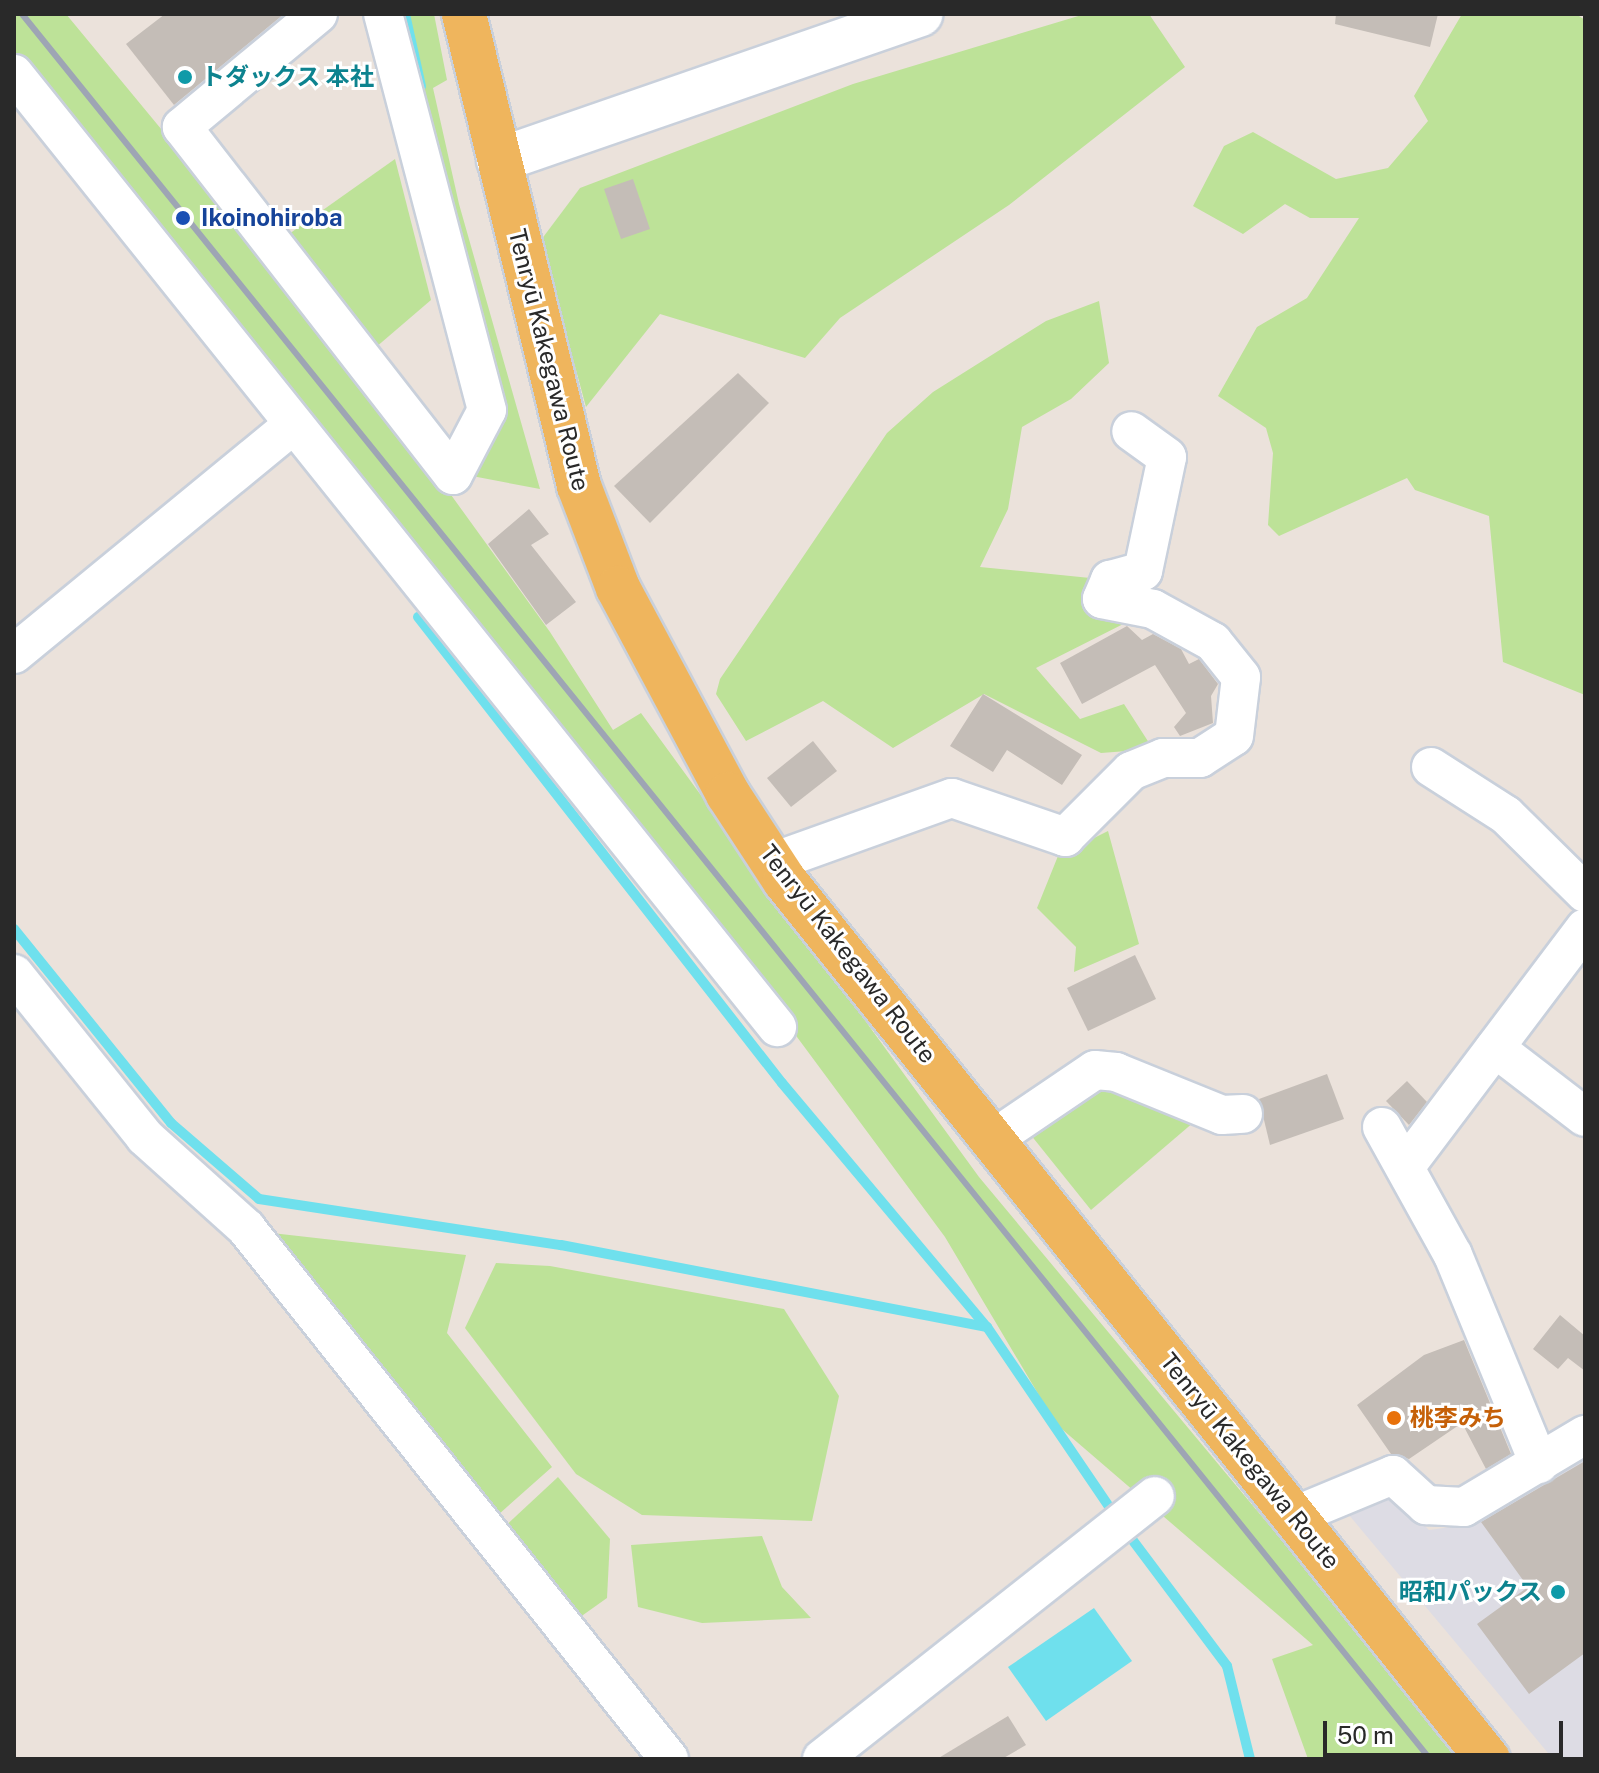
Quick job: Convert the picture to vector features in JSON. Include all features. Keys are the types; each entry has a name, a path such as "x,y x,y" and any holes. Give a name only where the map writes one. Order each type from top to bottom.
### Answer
{"main road":[{"name":"Tenryū Kakegawa Route","path":"464,14 567,447 618,588 728,794 773,862 1488,1759"}],"street":[{"path":"318,14 182,127 453,475 487,410 383,14"},
{"path":"499,160 900,17"},
{"path":"14,74 777,1027"},
{"path":"14,654 294,424"},
{"path":"773,862 952,798 1065,837 1131,771 1163,758 1200,758 1234,736 1242,684 1231,661 1187,625 1153,609 1102,599 1110,580 1143,571 1167,457 1131,431"},
{"path":"1431,767 1506,815 1585,893"},
{"path":"1405,1167 1585,928"},
{"path":"14,974 145,1137 246,1228 669,1759"},
{"path":"1495,1048 1585,1117"},
{"path":"986,1129 1095,1050"},
{"path":"986,1129 1095,1070 1116,1072 1222,1115 1243,1114"},
{"path":"1382,1127 1453,1255 1539,1464"},
{"path":"1294,1516 1393,1475 1426,1505 1464,1507 1585,1435"},
{"path":"822,1759 1144,1504"}],"shaded area":[{"path":"1585,1437 1585,1759 1553,1759 1349,1515 1393,1494 1429,1530 1466,1525"}],"green space":[{"path":"14,14 66,14 363,373 550,632 613,730 641,713 979,1177 1464,1759 1308,1759 1272,1659 1313,1645 1056,1424 945,1237 780,1014 14,54"},
{"path":"383,14 434,14 447,80 433,88 459,204 540,489 451,472 487,410"},
{"path":"1085,14 1149,14 1185,67 1009,205 840,318 805,358 660,314 586,407 541,240 580,188 853,84"},
{"path":"1462,14 1576,14 1585,20 1585,695 1503,662 1489,516 1415,490 1407,478 1279,536 1268,525 1273,453 1266,428 1218,396 1257,327 1307,298 1359,218 1310,218 1285,204 1243,234 1193,206 1224,146 1253,132 1336,179 1388,168 1428,121 1414,96"},
{"path":"395,159 431,300 368,354 289,234"},
{"path":"1099,301 1109,363 1071,399 1022,427 1008,509 980,567 1110,580 1153,609 1036,668 1080,719 1124,704 1153,749 1101,753 984,694 893,748 823,701 746,741 716,694 720,679 887,433 933,392 1046,321"},
{"path":"1108,831 1139,944 1074,972 1076,947 1037,908 1058,856"},
{"path":"1088,1077 1201,1116 1091,1210 1014,1114"},
{"path":"263,1232 466,1255 447,1333 552,1467 498,1515"},
{"path":"496,1263 550,1266 784,1309 839,1396 812,1521 642,1515 576,1474 465,1328"},
{"path":"558,1477 610,1539 607,1598 576,1620 502,1529"},
{"path":"762,1536 782,1587 811,1618 702,1623 638,1607 631,1545"}],"water":[{"path":"1094,1608 1132,1661 1046,1721 1008,1667"}],"building":[{"name":"トダックス 本社","path":"165,14 284,14 174,105 126,44"},
{"path":"1336,14 1438,14 1430,47 1335,24"},
{"path":"633,179 650,229 621,239 604,189"},
{"path":"738,373 769,403 650,523 614,486"},
{"path":"529,509 549,534 531,545 576,602 546,625 488,544"},
{"path":"1127,626 1142,640 1153,634 1181,649 1189,664 1199,659 1218,684 1211,696 1213,723 1180,736 1174,727 1186,713 1155,665 1082,704 1060,663"},
{"path":"983,694 1082,755 1062,785 1007,750 993,772 950,746"},
{"path":"813,741 837,771 791,807 767,778"},
{"path":"1135,955 1156,999 1088,1031 1067,988"},
{"path":"1327,1074 1344,1119 1270,1145 1259,1099"},
{"path":"1407,1081 1427,1102 1409,1125 1386,1101"},
{"path":"1560,1315 1585,1336 1585,1371 1568,1358 1558,1369 1533,1349"},
{"path":"1464,1340 1511,1454 1486,1469 1462,1423 1409,1459 1391,1454 1357,1405 1424,1355"},
{"name":"昭和パックス","path":"1585,1461 1585,1653 1529,1694 1477,1624 1528,1587 1481,1522"},
{"path":"1008,1716 1026,1745 1002,1759 937,1759"}],"waterway":[{"path":"405,14 421,86"},
{"path":"418,617 782,1083 987,1327 1116,1517"},
{"path":"14,929 171,1123 259,1199 561,1245 987,1327"},
{"path":"1125,1530 1227,1666 1250,1759"}],"railway":[{"path":"22,14 1430,1759"}],"place":[{"name":"トダックス 本社","path":"185,77"},
{"name":"Ikoinohiroba","path":"183,218"},
{"name":"桃李みち","path":"1394,1418"},
{"name":"昭和パックス","path":"1558,1592"}]}
